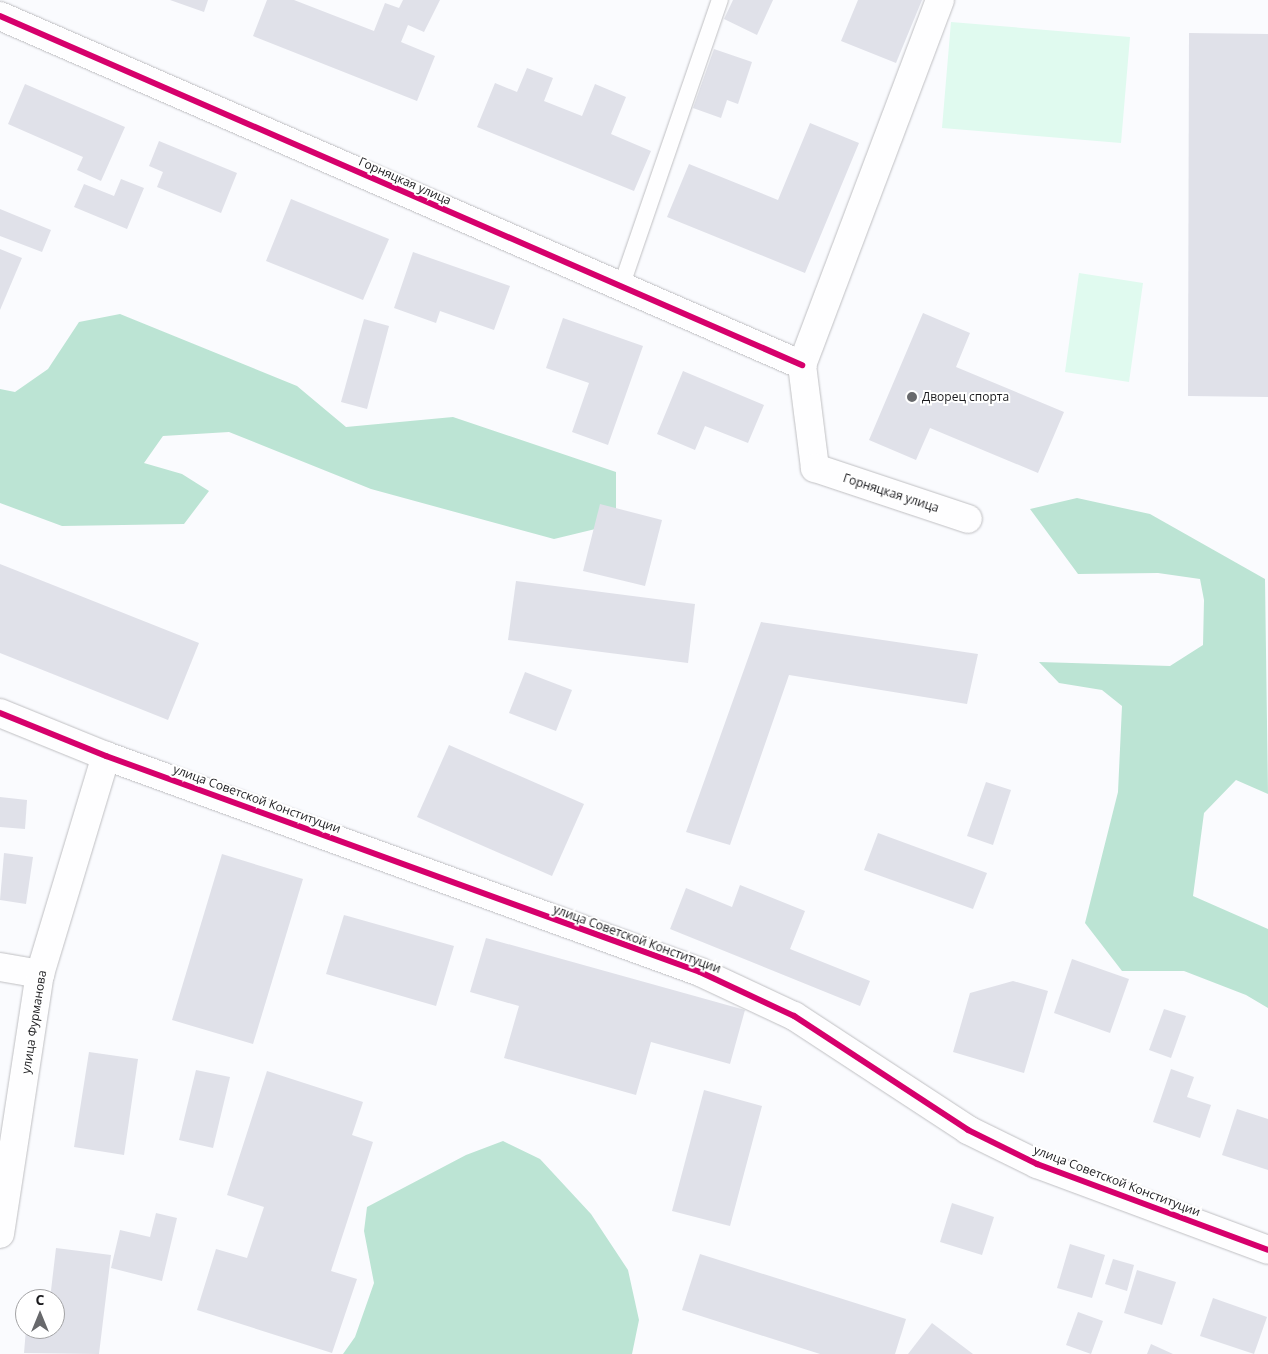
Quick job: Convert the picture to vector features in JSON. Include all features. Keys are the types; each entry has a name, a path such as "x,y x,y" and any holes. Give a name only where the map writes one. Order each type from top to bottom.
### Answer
{"street":[{"path":"802,365 940,0"},
{"name":"Горняцкая улица","path":"0,16 802,365 815,468 968,518"},
{"name":"улица Советской Конституции","path":"0,713 106,756 700,972 794,1016 968,1130 1037,1164 1268,1250"},
{"name":"улица Фурманова","path":"0,1234 40,974 106,756"},
{"path":"0,967 40,974"}],"lane":[{"path":"621,287 720,0"}],"green space":[{"path":"951,22 1130,37 1121,143 942,128"},
{"path":"1079,273 1143,283 1129,382 1065,372"},
{"path":"120,314 297,386 346,427 453,417 616,472 616,524 554,539 371,489 229,432 163,436 144,463 182,474 209,491 184,524 62,526 0,503 0,389 15,392 48,369 79,322"},
{"path":"1077,498 1150,514 1265,579 1268,794 1236,780 1204,813 1193,896 1268,929 1268,1008 1246,995 1184,971 1122,971 1085,923 1118,792 1122,706 1102,690 1059,683 1039,662 1170,666 1203,645 1204,600 1200,579 1158,573 1078,574 1030,509"},
{"path":"503,1141 540,1159 591,1214 628,1270 639,1320 632,1354 343,1354 355,1337 374,1283 364,1231 367,1207 466,1155"}],"building":[{"path":"170,0 208,0 204,12"},
{"path":"267,0 294,0 374,31 385,3 399,8 403,0 440,0 424,32 408,25 401,42 435,56 417,101 253,36"},
{"path":"733,0 773,0 757,35 724,19"},
{"path":"858,0 922,0 896,63 841,41"},
{"path":"1189,33 1268,34 1268,397 1188,396"},
{"path":"714,49 752,62 738,104 727,100 721,118 693,108"},
{"path":"527,68 553,78 544,101 582,116 595,84 626,97 611,134 651,151 634,191 477,127 495,83 517,92"},
{"path":"25,84 125,127 101,181 77,170 83,157 8,124"},
{"path":"810,123 859,143 805,273 667,217 689,164 778,200"},
{"path":"159,141 237,173 221,213 157,187 163,172 149,166"},
{"path":"121,179 144,188 127,229 74,207 84,184 114,196"},
{"path":"291,199 389,239 363,300 266,261"},
{"path":"0,209 51,230 42,252 0,236"},
{"path":"0,249 22,258 0,310"},
{"path":"413,252 510,286 494,330 440,311 436,323 394,308"},
{"path":"923,313 970,333 956,367 1064,412 1038,473 930,428 916,460 869,440"},
{"path":"563,318 643,346 608,445 572,432 589,383 546,368"},
{"path":"364,319 389,326 367,409 341,402"},
{"path":"683,371 764,405 748,443 705,426 695,450 657,434"},
{"path":"600,504 662,520 645,586 583,571"},
{"path":"0,564 199,643 168,720 0,653"},
{"path":"516,581 695,604 688,663 508,640"},
{"path":"761,622 978,654 967,704 789,675 730,845 686,832"},
{"path":"525,672 572,690 556,731 509,713"},
{"path":"449,745 584,804 552,876 417,817"},
{"path":"986,782 1011,790 993,845 967,836"},
{"path":"0,797 27,800 25,829 0,827"},
{"path":"878,833 987,873 973,909 864,870"},
{"path":"4,853 33,857 26,904 0,900"},
{"path":"222,854 303,879 253,1044 172,1020"},
{"path":"740,885 805,911 790,949 870,981 860,1006 670,929 686,888 732,907"},
{"path":"344,915 454,946 436,1006 326,974"},
{"path":"486,938 745,1010 730,1064 651,1042 636,1095 504,1058 519,1006 470,992"},
{"path":"1072,959 1129,979 1110,1033 1054,1013"},
{"path":"1013,981 1048,991 1024,1073 953,1052 970,993"},
{"path":"1164,1009 1186,1016 1171,1058 1149,1050"},
{"path":"89,1052 138,1059 124,1155 74,1147"},
{"path":"1171,1069 1194,1077 1187,1097 1211,1105 1200,1138 1153,1122"},
{"path":"196,1070 230,1077 213,1148 179,1140"},
{"path":"267,1071 363,1102 352,1135 373,1142 331,1271 357,1279 332,1353 197,1310 216,1249 247,1258 264,1207 227,1195"},
{"path":"704,1090 762,1106 730,1226 672,1211"},
{"path":"1237,1109 1268,1119 1268,1170 1222,1155"},
{"path":"952,1203 994,1217 982,1255 940,1242"},
{"path":"156,1213 177,1218 162,1281 111,1268 120,1230 150,1237"},
{"path":"1070,1244 1105,1255 1092,1298 1057,1288"},
{"path":"56,1248 111,1255 99,1354 24,1353 25,1339 65,1339 65,1289 51,1289"},
{"path":"700,1254 906,1319 895,1354 820,1354 682,1310"},
{"path":"1113,1259 1134,1265 1127,1291 1105,1284"},
{"path":"1137,1270 1176,1282 1162,1325 1124,1313"},
{"path":"1213,1298 1267,1317 1254,1354 1200,1336"},
{"path":"1078,1312 1103,1321 1091,1354 1066,1345"},
{"path":"932,1323 973,1354 908,1354"},
{"path":"1151,1344 1173,1354 1147,1354"}],"cycle path":[{"path":"0,16 802,365"},
{"path":"0,713 106,756 700,972 794,1016 968,1130 1037,1164 1268,1250"}],"place":[{"name":"Дворец спорта","path":"912,397"}]}
